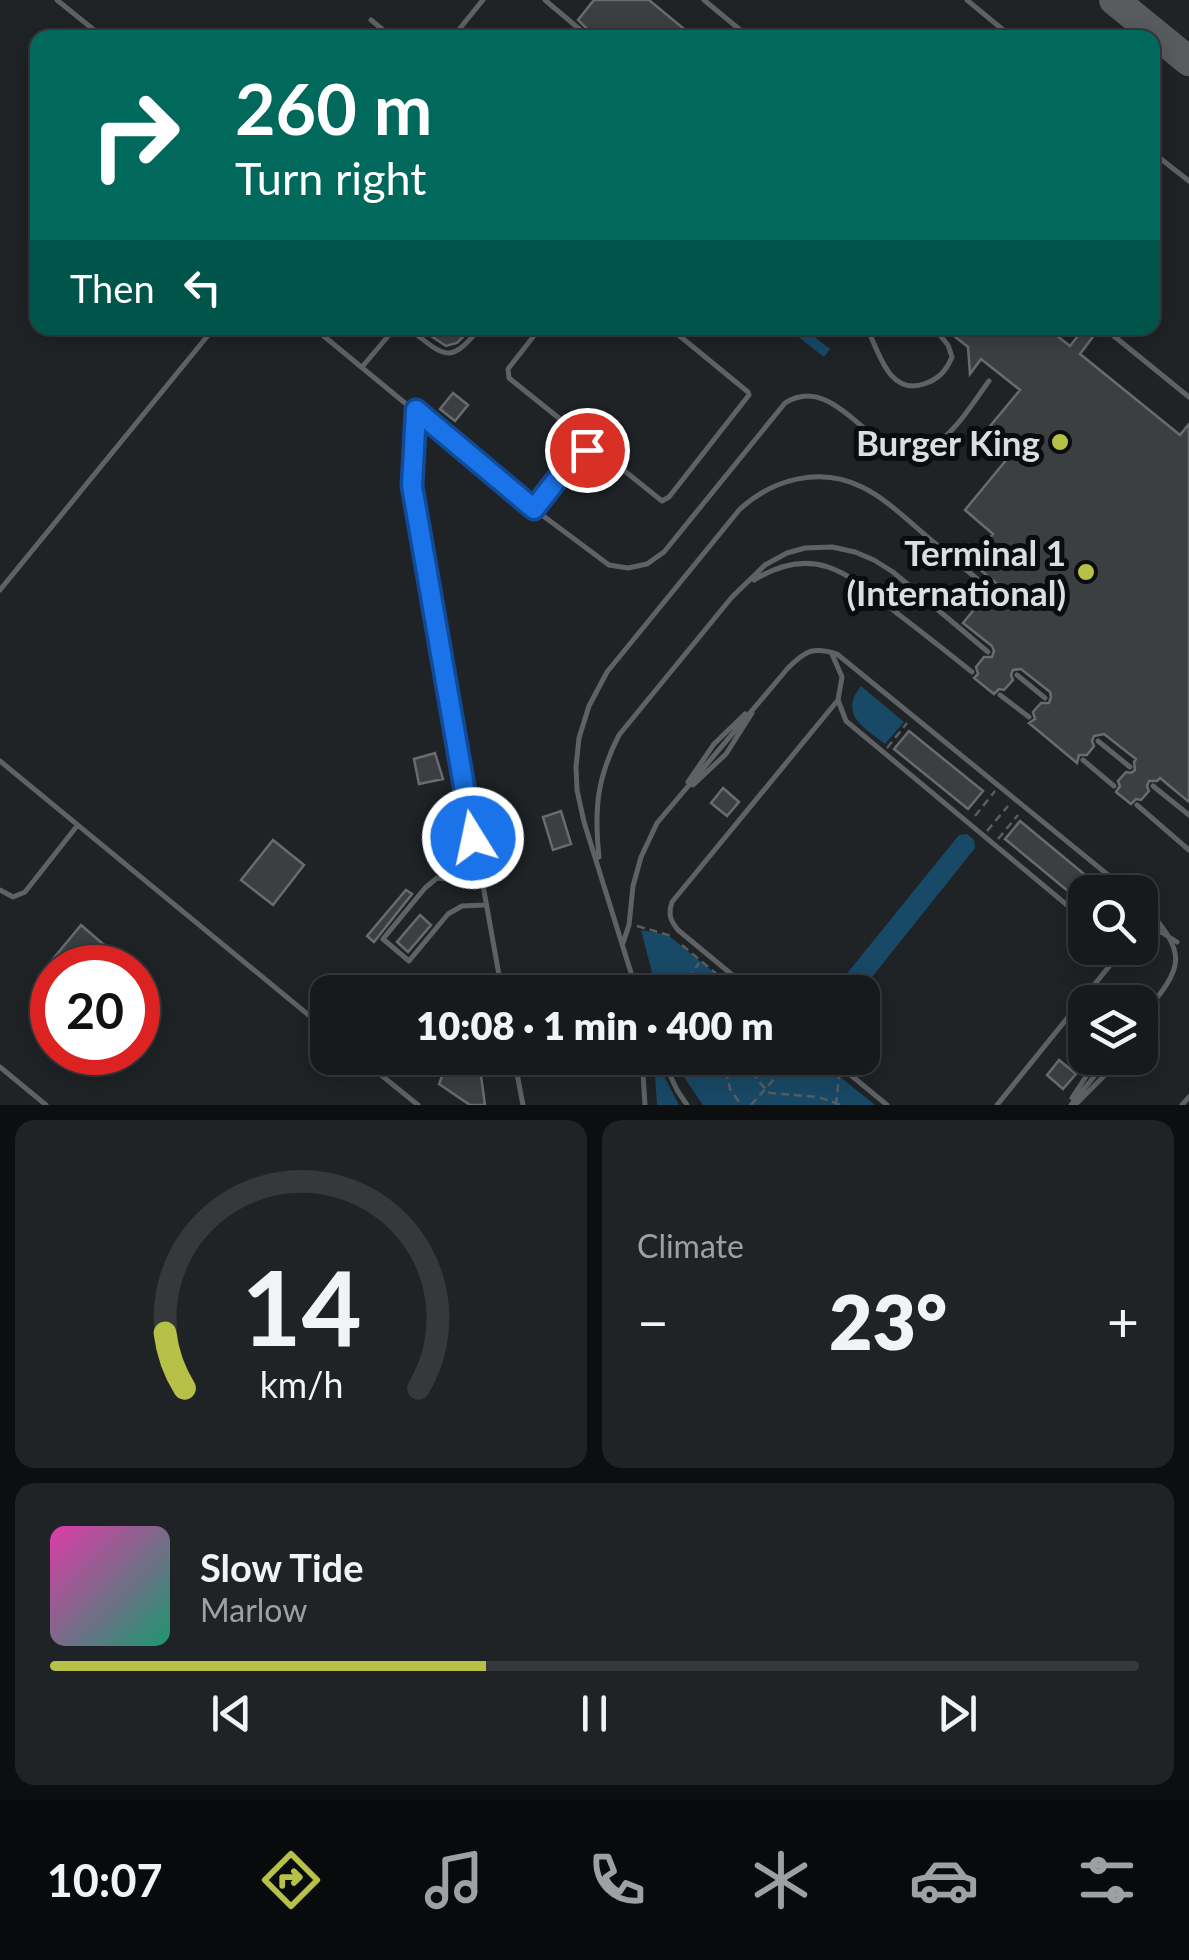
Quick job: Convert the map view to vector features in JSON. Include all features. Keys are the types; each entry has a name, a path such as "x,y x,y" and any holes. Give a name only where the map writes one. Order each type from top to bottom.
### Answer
{"lane":[{"path":"58,0 94,30"},
{"path":"459,30 484,0"},
{"path":"546,0 581,30"},
{"path":"704,0 740,30"},
{"path":"967,0 1003,30"},
{"path":"370,20 382,30"},
{"path":"1160,158 1189,181"},
{"path":"0,590 208,335"},
{"path":"323,335 526,503 609,565 628,568 647,564 664,552 792,399 811,395 825,399 882,442 899,450 915,450 930,448 947,435 989,381"},
{"path":"362,367 389,335"},
{"path":"417,335 437,350 450,354 463,348 474,335"},
{"path":"535,335 507,375 658,499 666,500 748,398 748,392 679,335"},
{"path":"870,335 889,374 898,384 912,387 944,374 952,357 940,335"},
{"path":"1113,335 1189,397"},
{"path":"416,410 412,486 498,975"},
{"path":"526,503 569,448 569,427"},
{"path":"534,509 578,453 597,450"},
{"path":"632,975 584,822 577,790 579,738 588,706 607,672 740,509 783,482 807,477 830,477 862,486 990,590"},
{"path":"601,871 598,792 605,761 619,735 732,597 766,565 805,548 855,552 893,572 988,652"},
{"path":"732,597 772,569 796,563 828,566 853,576 972,672"},
{"path":"624,943 641,856 657,824 800,656 814,650 831,652 1108,875"},
{"path":"732,975 672,924 669,910 838,700 842,677 831,652"},
{"path":"1017,675 1044,698"},
{"path":"1000,695 1029,717"},
{"path":"838,700 846,721 1068,906"},
{"path":"1098,741 1130,767"},
{"path":"1083,760 1114,786"},
{"path":"0,762 310,1016"},
{"path":"1153,786 1189,815"},
{"path":"1137,805 1189,850"},
{"path":"0,890 13,897 25,892 78,826"},
{"path":"480,876 466,881 437,878 383,940 409,962 448,914 462,906 484,905"},
{"path":"1158,916 1180,944 1181,960 1177,976 1158,998"},
{"path":"1158,932 1180,944"},
{"path":"996,1105 1108,965"},
{"path":"0,1066 46,1105"},
{"path":"381,1075 418,1105"},
{"path":"518,1075 524,1105"},
{"path":"643,1075 645,1105"},
{"path":"670,1075 687,1105"},
{"path":"851,1075 887,1105"},
{"path":"1072,1105 1086,1075"},
{"path":"1072,1105 1095,1075"},
{"path":"1072,1105 1105,1075"},
{"path":"1182,1105 1189,1097"}],"path":[{"path":"884,753 912,716"},
{"path":"969,824 999,786"},
{"path":"983,836 1014,798"},
{"path":"994,844 1024,806"},
{"path":"629,924 670,935 716,975"},
{"path":"691,975 700,962"},
{"path":"727,1075 730,1089 741,1105"},
{"path":"756,1075 764,1090 778,1095 809,1096 842,1105"},
{"path":"751,1105 777,1075"},
{"path":"836,1104 840,1076"}],"shaded area":[{"path":"796,335 812,335 830,349 824,357"},
{"path":"861,686 904,722 885,744 853,713 852,705"},
{"path":"967,834 974,840 975,848 874,975 846,975 959,835"},
{"path":"641,930 668,935 717,975 653,975"},
{"path":"655,1075 664,1075 679,1105 657,1105"},
{"path":"683,1075 838,1075 875,1105 703,1105"}],"building":[{"path":"594,0 649,0 685,30 588,30 578,20"},
{"path":"430,335 465,335 457,343 446,346"},
{"name":"Terminal 1 (International)","path":"953,335 1056,335 1070,346 1079,335 1094,335 1080,354 1180,435 1189,424 1189,802 1160,778 1149,781 1149,791 1131,804 1116,792 1118,781 1126,772 1135,770 1136,759 1104,734 1094,736 1094,746 1087,755 1079,755 1077,763 1029,723 1035,719 1033,712 1041,703 1049,703 1051,697 1021,669 1013,670 1013,680 994,694 974,678 978,674 976,667 984,657 992,657 994,651 963,623 986,595 995,593 996,583 970,561 993,534 965,510 1012,453 986,431 1020,390 981,359 970,374 968,347"},
{"path":"453,393 468,405 455,421 440,409"},
{"path":"909,731 983,791 968,809 894,749"},
{"path":"435,753 443,779 419,784 414,759"},
{"path":"723,788 739,802 727,816 711,803"},
{"path":"561,811 571,844 553,850 543,817"},
{"path":"1020,821 1085,875 1068,875 1068,891 1005,839"},
{"path":"273,840 304,865 273,905 241,880"},
{"path":"406,890 412,894 374,942 367,936"},
{"path":"420,915 431,925 408,952 397,942"},
{"path":"81,925 104,945 65,945"},
{"path":"1059,1060 1068,1067 1068,1075 1075,1075 1063,1089 1047,1075"},
{"path":"443,1075 481,1075 485,1105 470,1105 439,1084"}],"taxiway":[{"path":"1114,0 1151,30"},
{"path":"1160,37 1189,61"}],"place":[{"name":"Burger King","path":"1060,442"},
{"name":"Terminal 1 (International)","path":"1086,572"}],"route":[{"path":"473,838 412,486 416,410 534,509 578,453 587,450"}]}
